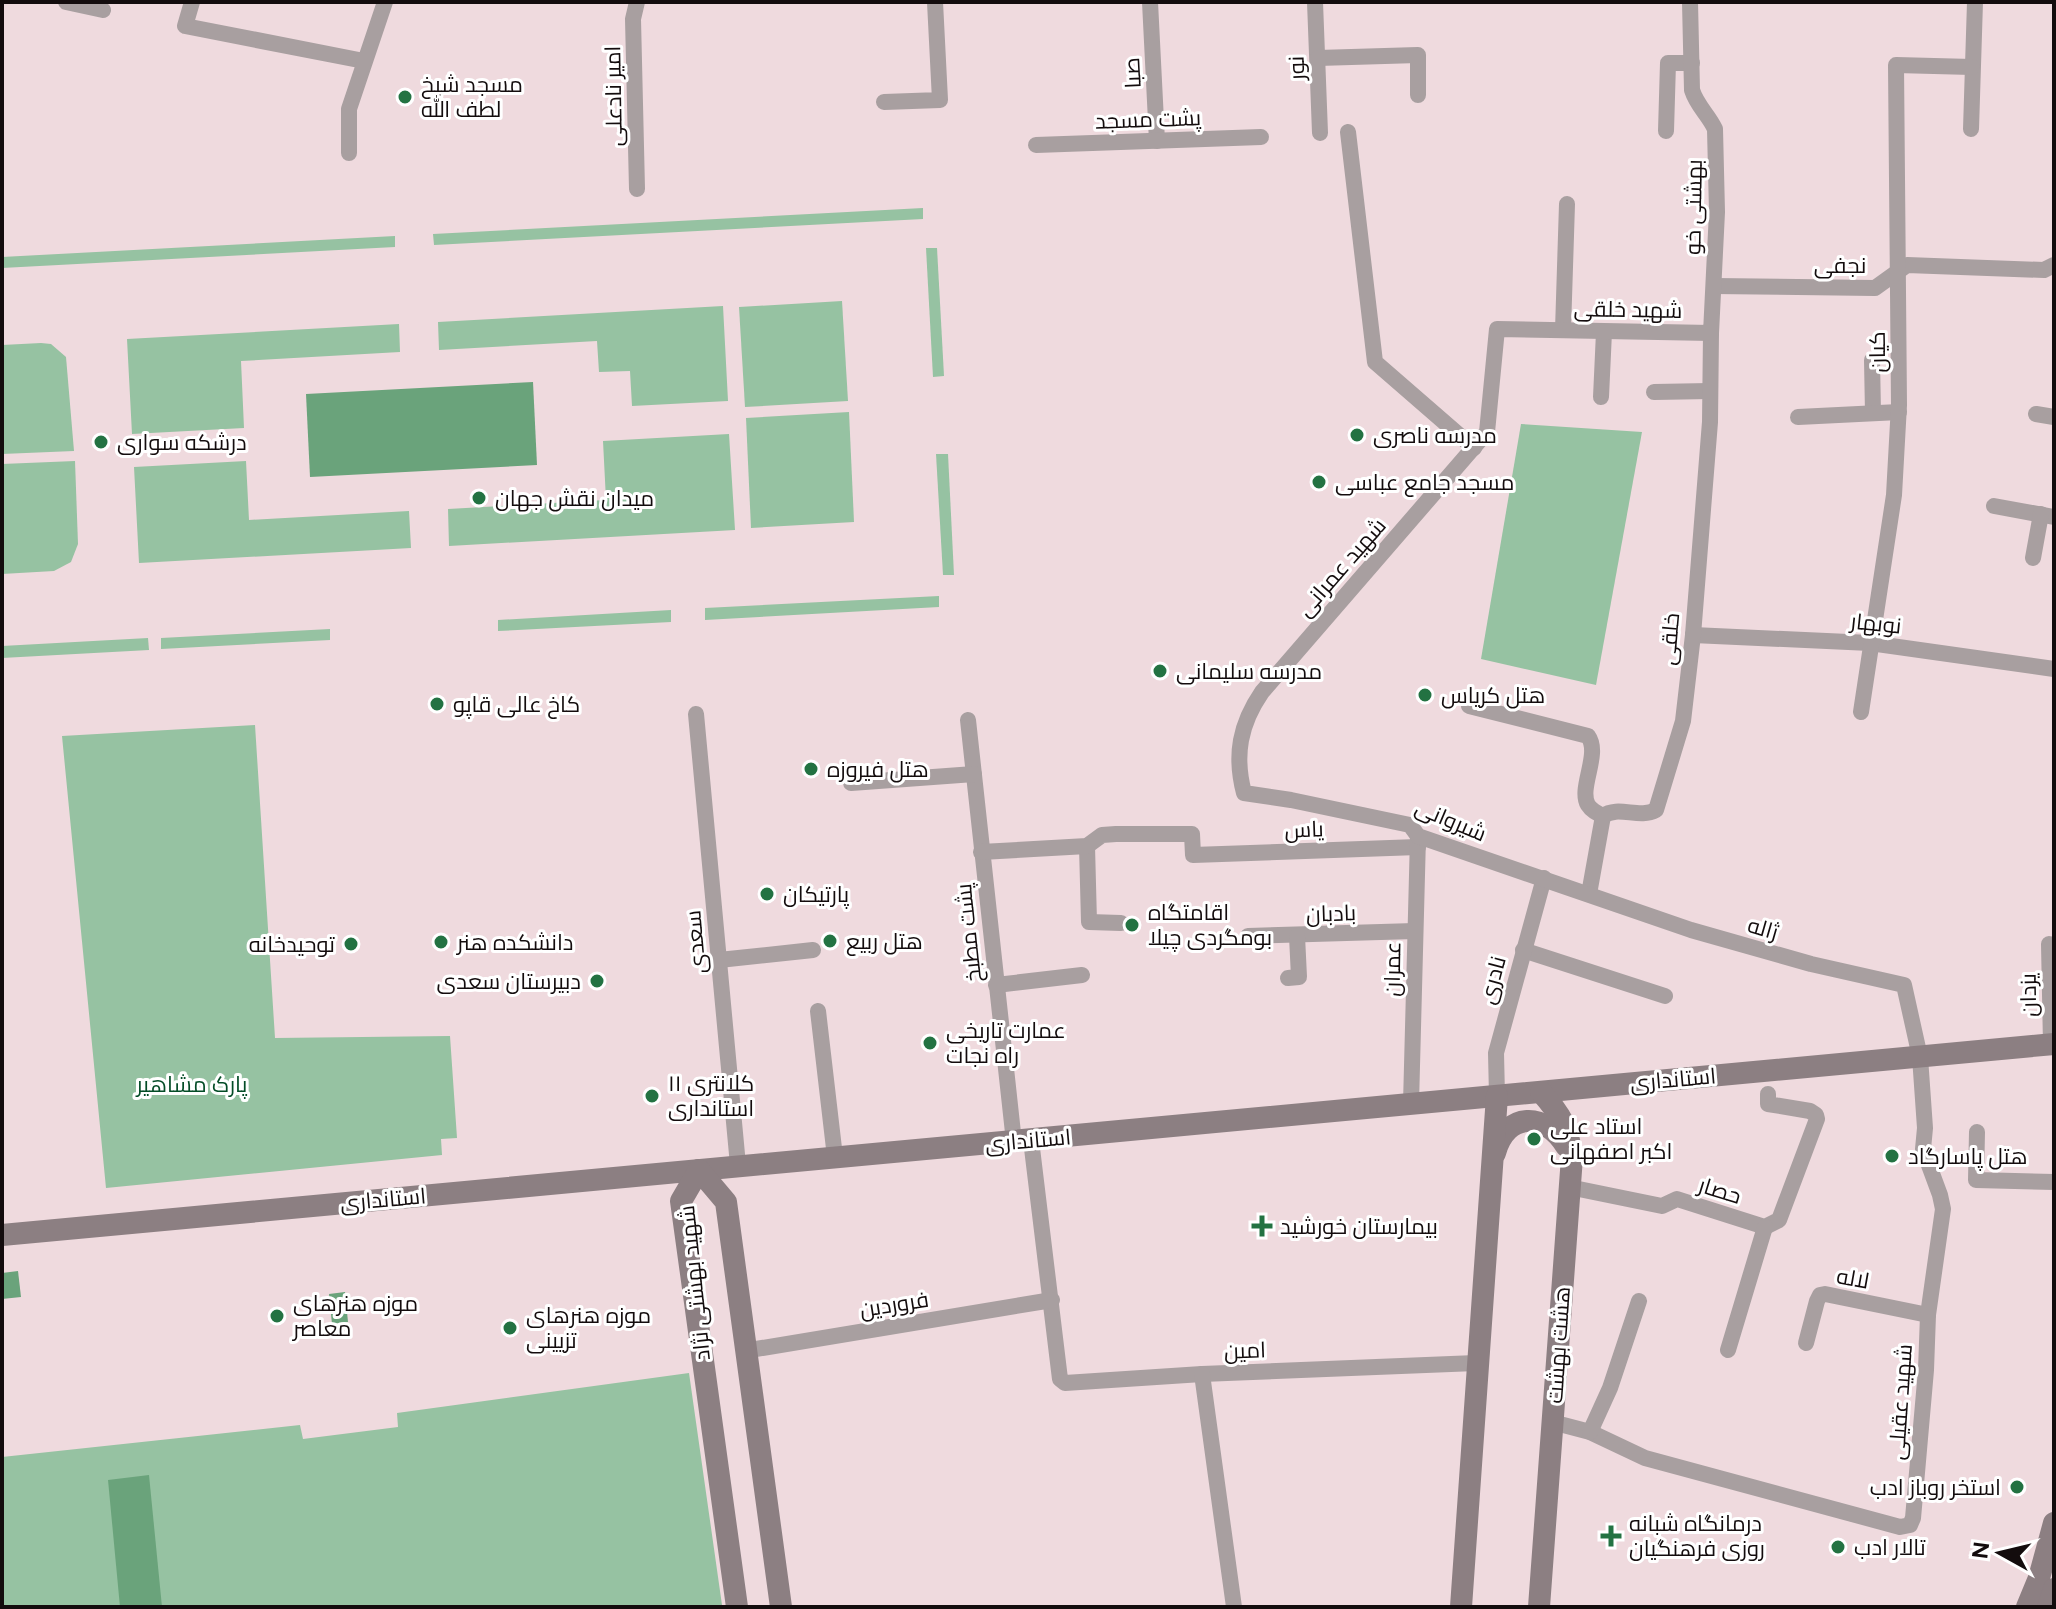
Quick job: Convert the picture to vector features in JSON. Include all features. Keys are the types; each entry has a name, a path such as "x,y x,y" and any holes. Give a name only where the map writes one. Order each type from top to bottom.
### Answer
{"main road":[{"name":"استانداری","path":"2,1235 2052,1044"},
{"name":"هشت بهشت","path":"1539,1607 1572,1157 1568,1131 1559,1112 1541,1092"},
{"path":"1461,1607 1497,1096"},
{"path":"1494,1157 1498,1143 1507,1131 1519,1123 1533,1121 1546,1123 1557,1131 1572,1157"},
{"name":"شهید بهشتی نژاد","path":"737,1607 681,1201 699,1170 726,1202 781,1607"},
{"path":"2027,1607 2039,1578 2054,1523"},
{"path":"2048,1607 2054,1589"}],"street":[{"path":"66,2 103,10"},
{"path":"192,2 185,26 364,61"},
{"path":"349,153 349,109 385,2"},
{"name":"امیر نادعلی","path":"637,2 633,19 637,189"},
{"path":"884,102 940,100 935,2"},
{"name":"صبا","path":"1150,2 1157,141"},
{"name":"نور","path":"1315,2 1320,133"},
{"path":"1666,131 1668,63 1692,63 1690,2"},
{"path":"1971,129 1975,2"},
{"path":"1318,58 1418,55 1418,95"},
{"name":"بهشتی خو","path":"1692,63 1692,90 1696,104 1715,129 1717,212 1714,286"},
{"name":"کیان","path":"1861,712 1894,495 1899,412 1896,65 1972,67"},
{"path":"1348,132 1375,362 1474,448"},
{"name":"پشت مسجد","path":"1036,145 1261,137"},
{"path":"1563,330 1567,204"},
{"name":"نجفی","path":"1714,286 1875,288 1907,265 2044,270 2054,265"},
{"name":"شهید خلقی","path":"1497,329 1711,333 1714,286"},
{"name":"شهید عمرانی","path":"1244,793 1238,754 1248,712 1487,432 1497,329"},
{"path":"1601,397 1604,332"},
{"name":"خلقی","path":"1603,816 1609,811 1649,814 1656,810 1683,721 1710,422 1711,333"},
{"path":"1872,360 1873,413"},
{"path":"1654,392 1710,391"},
{"path":"1798,417 1899,412"},
{"path":"2036,414 2054,417"},
{"path":"1994,506 2047,516 2033,558"},
{"name":"نوبهار","path":"1693,635 1870,643 2054,669"},
{"path":"1469,706 1588,736 1592,741 1585,800 1589,808 1603,816 1589,894"},
{"name":"سعدی","path":"696,714 738,1165"},
{"name":"پشت مطبخ","path":"968,720 996,985 1052,1300 1060,1379 1065,1383 1202,1374"},
{"path":"851,783 974,774"},
{"name":"شیروانی","path":"1244,793 1410,825 1418,841 1544,878"},
{"name":"یاس","path":"1087,846 1102,835 1192,834 1193,855 1418,841"},
{"name":"عمران","path":"1411,1104 1418,841"},
{"path":"981,852 1087,846 1089,922 1121,923"},
{"name":"ژاله","path":"1544,878 1706,935 1811,964 1904,985 1920,1057"},
{"name":"نادری","path":"1497,1096 1496,1053 1544,878"},
{"name":"بادبان","path":"1248,936 1415,931"},
{"path":"1288,978 1299,977 1297,936"},
{"name":"یزدان","path":"2049,944 2052,1044"},
{"path":"719,960 813,950"},
{"path":"1523,950 1665,996"},
{"path":"996,985 1082,975"},
{"path":"818,1011 835,1157"},
{"name":"شهید عقیلی","path":"1552,1422 1590,1432 1645,1458 1726,1482 1764,1489 1900,1527 1910,1525 1926,1370 1928,1315 1943,1209 1923,1149 1925,1128 1920,1057"},
{"path":"1728,1350 1765,1227 1779,1220 1817,1119 1810,1111 1768,1104 1768,1094"},
{"path":"1977,1132 1976,1180 2054,1182"},
{"name":"حصار","path":"1569,1187 1662,1206 1677,1199 1765,1227"},
{"name":"لاله","path":"1806,1343 1820,1295 1928,1315"},
{"name":"فروردین","path":"744,1351 1052,1300"},
{"path":"1590,1432 1610,1388 1639,1301"},
{"name":"امین","path":"1234,1607 1202,1374 1476,1363"}],"green space":[{"path":"923,208 923,219 434,245 433,234"},
{"path":"395,236 395,247 2,268 2,257"},
{"path":"926,248 937,248 944,376 933,377"},
{"path":"842,301 848,401 745,407 739,307"},
{"path":"723,306 728,401 632,406 630,371 599,372 597,341 439,350 438,322"},
{"path":"399,324 400,352 241,361 244,428 132,434 127,339"},
{"path":"51,344 66,357 74,451 2,454 2,345"},
{"path":"849,412 854,522 751,528 746,418"},
{"path":"1521,424 1642,432 1596,685 1481,659"},
{"path":"729,434 735,530 449,546 448,509 606,500 603,441"},
{"path":"936,454 948,454 954,575 943,575"},
{"path":"75,461 78,544 71,562 54,571 2,574 2,464"},
{"path":"246,461 249,520 409,511 411,548 139,563 134,467"},
{"path":"939,596 939,607 705,620 705,608"},
{"path":"671,610 671,622 498,631 498,620"},
{"path":"330,629 330,640 161,649 161,638"},
{"path":"148,638 149,650 2,658 2,646"},
{"name":"پارک مشاهیر","path":"255,725 275,1038 450,1036 457,1138 441,1139 442,1155 106,1188 62,736"},
{"path":"689,1373 722,1605 2,1607 2,1457 300,1425 303,1439 398,1427 397,1413"}],"shaded area":[{"path":"533,382 537,465 310,477 306,394"},
{"path":"18,1271 21,1297 2,1299 2,1273"},
{"path":"345,1292 348,1322 332,1324 329,1294"},
{"path":"149,1475 162,1607 120,1607 108,1480"}],"place":[{"name":"مسجد شیخ لطف الله","path":"405,97"},
{"name":"مدرسه ناصری","path":"1357,435"},
{"name":"درشکه سواری","path":"101,442"},
{"name":"مسجد جامع عباسی","path":"1319,482"},
{"name":"میدان نقش جهان","path":"479,498"},
{"name":"مدرسه سلیمانی","path":"1160,671"},
{"name":"هتل کریاس","path":"1425,695"},
{"name":"کاخ عالی قاپو","path":"437,704"},
{"name":"هتل فیروزه","path":"811,769"},
{"name":"پارتیکان","path":"767,894"},
{"name":"اقامتگاه بومگردی چیلا","path":"1132,925"},
{"name":"هتل ربیع","path":"830,941"},
{"name":"دانشکده هنر","path":"441,942"},
{"name":"توحیدخانه","path":"351,944"},
{"name":"دبیرستان سعدی","path":"597,981"},
{"name":"عمارت تاریخی راه نجات","path":"930,1043"},
{"name":"کلانتری ۱۱ استانداری","path":"652,1096"},
{"name":"استاد علی اکبر اصفهانی","path":"1534,1139"},
{"name":"هتل پاسارگاد","path":"1892,1156"},
{"name":"بیمارستان خورشید","path":"1262,1226"},
{"name":"موزه هنرهای معاصر","path":"277,1316"},
{"name":"موزه هنرهای تزیینی","path":"510,1328"},
{"name":"استخر روباز ادب","path":"2017,1487"},
{"name":"درمانگاه شبانه روزی فرهنگیان","path":"1611,1536"},
{"name":"تالار ادب","path":"1838,1547"}]}
